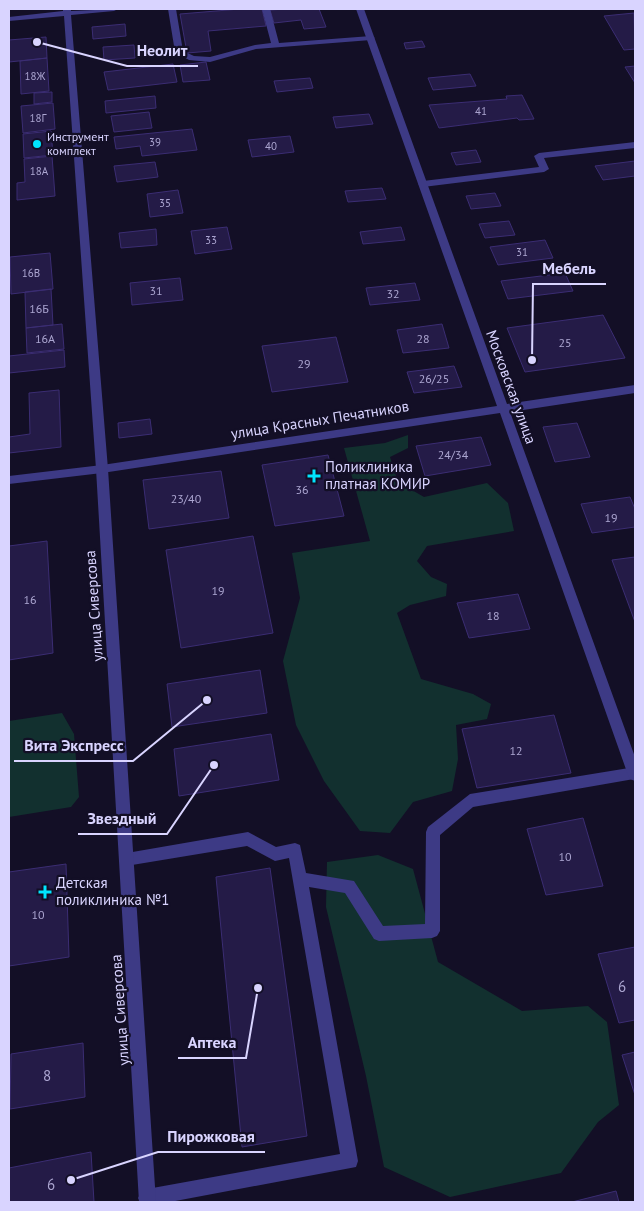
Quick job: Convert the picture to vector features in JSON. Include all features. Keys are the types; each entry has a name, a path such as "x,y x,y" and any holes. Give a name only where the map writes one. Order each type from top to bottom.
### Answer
{"street":[{"path":"9,19 67,11 114,9"},
{"path":"172,9 179,52 192,58 210,60 254,47 371,38"},
{"path":"266,9 276,46"},
{"name":"Московская улица","path":"360,9 635,774"},
{"name":"улица Сиверсова","path":"67,11 102,469 148,1200"},
{"path":"422,184 544,170 539,156 635,145"},
{"name":"улица Красных Печатников","path":"9,480 102,469 635,389"},
{"path":"300,879 349,886 378,934 432,931 432,832 470,801 635,774"},
{"path":"126,859 248,839 275,854 295,850 350,1161 148,1200"}],"green space":[{"path":"408,435 408,448 390,457 398,482 424,497 487,483 508,503 514,531 427,546 417,561 431,577 447,584 446,596 410,605 397,613 421,679 473,694 491,704 487,719 456,725 458,759 452,791 413,802 390,833 360,831 324,781 296,725 283,661 300,598 292,553 370,541 344,448 385,443"},
{"path":"62,713 74,734 79,797 71,807 9,817 9,721"},
{"path":"378,855 413,869 438,962 522,1011 588,1006 607,1022 619,1105 598,1122 561,1173 450,1197 384,1167 366,1076 326,907 327,862"}],"building":[{"path":"262,9 266,26 208,31 211,51 187,53 180,14"},
{"path":"319,9 326,27 304,29 301,20 274,23 270,10"},
{"path":"634,13 635,49 624,50 604,16"},
{"path":"125,24 126,36 93,39 92,27"},
{"path":"46,37 47,58 9,62 9,40"},
{"path":"422,41 425,47 406,49 404,43"},
{"path":"134,45 135,58 104,60 103,47"},
{"path":"47,58 49,91 21,94 20,61"},
{"path":"206,62 210,80 183,82 180,65"},
{"path":"173,64 177,82 108,90 104,72"},
{"path":"635,66 635,83 625,67"},
{"path":"470,74 476,86 433,90 428,78"},
{"path":"310,78 313,88 277,92 274,81"},
{"path":"52,92 52,102 34,104 34,93"},
{"path":"522,95 534,119 519,120 517,118 439,128 429,105 507,99 506,96"},
{"path":"155,96 156,108 106,113 105,101"},
{"path":"53,103 55,129 23,133 21,106"},
{"path":"149,112 152,128 114,132 111,116"},
{"path":"369,114 373,124 336,128 333,117"},
{"path":"192,129 197,150 142,156 140,146 116,149 114,137"},
{"name":"Инструмент комплект","path":"51,131 53,155 24,158 23,134"},
{"path":"290,136 294,152 252,157 248,140"},
{"path":"476,150 481,162 456,165 451,153"},
{"path":"52,156 55,196 17,200 17,183 25,182 24,159"},
{"path":"635,161 635,176 603,180 595,166"},
{"path":"155,162 158,177 117,182 114,166"},
{"path":"382,188 386,199 348,202 345,191"},
{"path":"178,190 183,213 150,217 147,194"},
{"path":"495,193 501,206 471,209 466,196"},
{"path":"509,221 515,235 485,238 479,224"},
{"path":"227,227 232,249 195,254 191,231"},
{"path":"401,227 405,240 363,244 360,232"},
{"path":"156,229 157,245 121,248 119,233"},
{"path":"545,240 553,258 498,265 490,247"},
{"path":"50,253 53,289 11,294 10,257"},
{"path":"565,273 573,291 508,299 501,281"},
{"path":"180,278 183,300 132,305 130,283"},
{"path":"415,283 420,300 370,305 366,288"},
{"path":"51,289 53,325 26,328 25,292"},
{"path":"603,315 625,358 525,372 507,328"},
{"path":"62,324 64,349 27,353 26,328"},
{"path":"442,324 449,348 403,353 397,330"},
{"path":"336,337 348,382 272,392 262,346"},
{"path":"64,350 65,367 9,373 9,356"},
{"path":"454,366 462,387 414,393 407,372"},
{"path":"59,390 61,447 9,453 9,437 30,434 29,393"},
{"path":"150,419 152,434 119,438 118,423"},
{"path":"577,423 590,457 555,462 543,427"},
{"path":"481,437 491,465 425,476 416,446"},
{"path":"328,455 344,516 275,526 262,465"},
{"path":"221,471 229,518 149,529 143,480"},
{"path":"630,497 635,509 635,527 592,533 581,504"},
{"path":"253,536 273,633 181,648 166,550"},
{"path":"47,541 53,653 9,660 9,546"},
{"path":"635,557 635,622 612,560"},
{"path":"518,594 530,629 469,638 457,603"},
{"path":"260,670 267,713 172,727 167,684"},
{"path":"554,715 571,773 477,788 462,729"},
{"path":"271,734 279,780 179,796 174,749"},
{"path":"583,818 603,886 546,895 527,829"},
{"path":"66,864 69,957 9,966 9,872"},
{"path":"270,868 307,1136 242,1147 216,877"},
{"path":"635,947 635,1020 619,1023 598,954"},
{"path":"83,1043 85,1097 10,1109 11,1054"},
{"path":"635,1052 635,1095 622,1055"},
{"path":"91,1152 94,1202 9,1202 9,1168"},
{"path":"616,1191 619,1202 572,1202"}],"place":[{"name":"Неолит","path":"37,42"},
{"name":"Инструмент комплект","path":"37,144"},
{"name":"Мебель","path":"532,360"},
{"name":"Поликлиника платная КОМИР","path":"314,476"},
{"name":"Вита Экспресс","path":"207,700"},
{"name":"Звездный","path":"214,765"},
{"name":"Детская поликлиника №1","path":"45,892"},
{"name":"Аптека","path":"258,988"},
{"name":"Пирожковая","path":"71,1180"}]}
